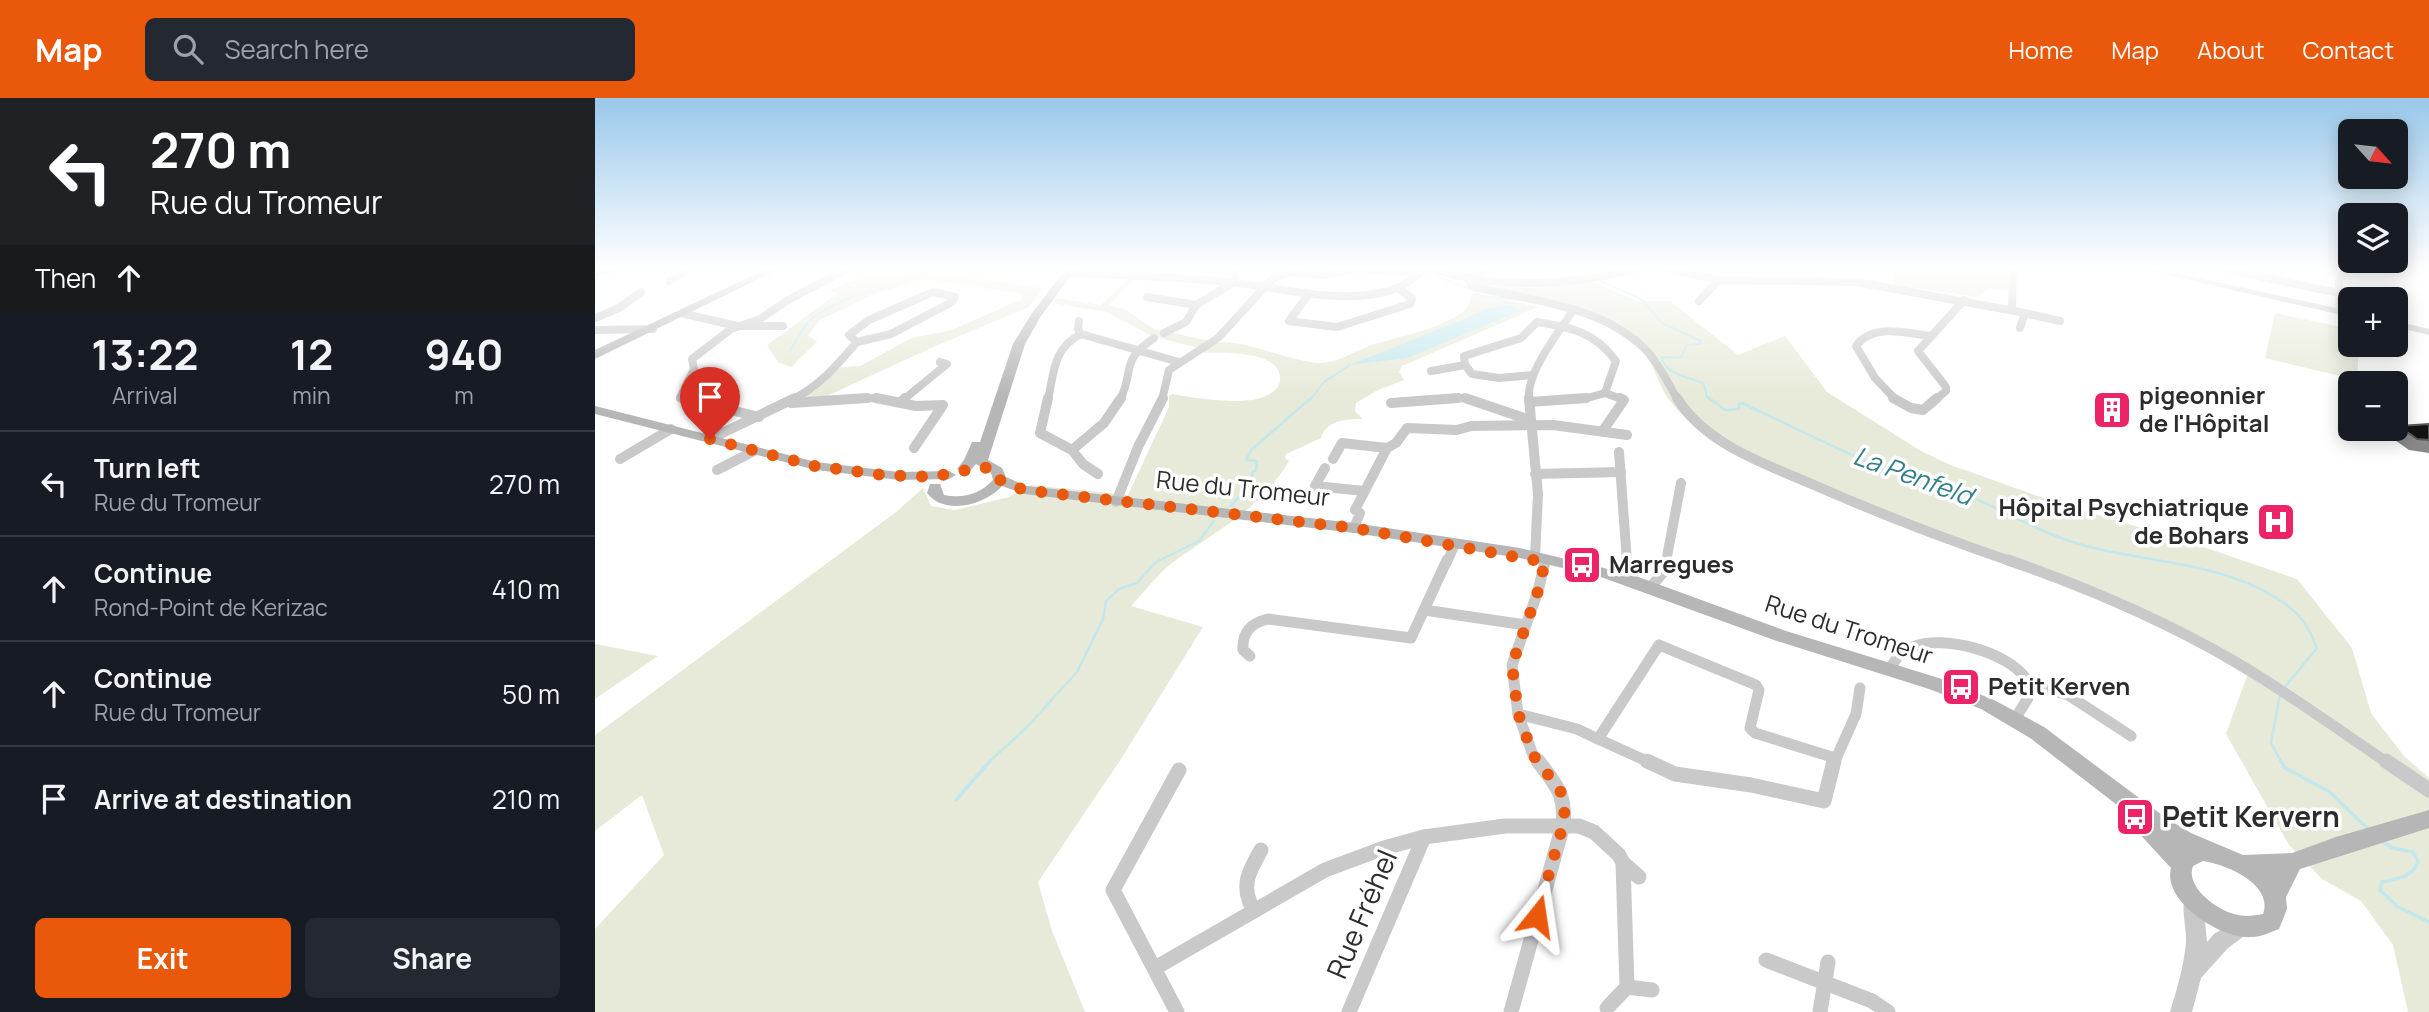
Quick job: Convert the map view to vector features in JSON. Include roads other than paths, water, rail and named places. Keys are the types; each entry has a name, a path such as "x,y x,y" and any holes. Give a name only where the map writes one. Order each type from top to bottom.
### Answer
{"main road":[{"path":"595,355 690,312"},
{"path":"899,476 935,487 949,475 964,469 971,461 1016,337 1036,312"},
{"path":"995,474 981,461 1019,344 1038,312"},
{"path":"595,410 815,466 899,476 949,475"},
{"path":"964,469 995,474"},
{"path":"986,494 995,474"},
{"name":"Rue du Tromeur","path":"995,474 1024,490"},
{"name":"Rue du Tromeur","path":"935,487 934,493 939,499 948,502 1024,490 1354,528 1540,559 1628,579 1792,640 1959,692 2022,724 2066,752 2163,827 2209,852"},
{"name":"Rue du Tromeur","path":"1540,559 1650,588"},
{"name":"Rue du Tromeur","path":"2022,724 2155,834 2181,864"},
{"path":"2243,864 2291,862 2336,846 2429,820"},
{"path":"2209,852 2243,864 2262,879 2274,897 2276,915 2271,922 2252,928 2240,927 2214,917 2193,900 2183,887 2179,875 2181,864 2188,856 2209,852"},
{"path":"2274,897 2291,862"}],"street":[{"path":"759,417 680,398 694,369 692,359 737,326 760,319 771,312"},
{"path":"857,342 849,335 851,332 888,312"},
{"path":"710,439 788,404 827,376 857,342 891,334 934,312"},
{"path":"1164,333 1186,322 1192,312"},
{"path":"1115,502 1138,447 1162,402 1166,376 1179,362 1218,338 1243,312"},
{"path":"1296,312 1289,321 1337,327 1386,312"},
{"path":"1511,1012 1563,825 1565,807 1560,790 1533,755 1518,713 1512,665 1526,625 1540,559 1538,494 1528,388 1572,312"},
{"path":"1578,312 1606,321 1639,343 1654,361 1688,416 1712,436 1906,525 2117,601 2199,641 2261,678 2429,790"},
{"path":"1930,336 1878,332 1862,338 1856,346 1889,398 1905,406 1923,410 1946,391 1946,387 1918,354 1920,347 1953,312"},
{"path":"2021,312 2060,321"},
{"path":"2020,328 2025,313"},
{"path":"685,314 737,326 783,326"},
{"path":"1079,321 1078,329 1081,334"},
{"path":"1534,375 1499,378 1494,384 1479,381 1465,365 1464,356 1521,338 1537,322 1582,329 1606,346 1616,361 1605,393"},
{"path":"2408,327 2429,332"},
{"path":"595,331 653,329"},
{"path":"1098,474 1083,464 1072,450 1039,433 1059,351 1071,338 1081,334 1179,362"},
{"path":"1072,450 1111,415 1126,387 1126,373 1136,350 1154,338"},
{"path":"901,402 947,364 940,362"},
{"path":"1431,372 1465,365"},
{"path":"706,403 730,387"},
{"path":"1530,402 1584,399 1605,393 1627,398 1604,429"},
{"path":"788,404 874,398 916,407 943,405 914,448"},
{"path":"1391,403 1464,398 1530,423"},
{"path":"1354,528 1360,513 1355,510 1387,448 1396,443 1411,426 1457,430 1471,426 1530,423 1627,435"},
{"path":"620,459 671,429"},
{"path":"1333,459 1342,443 1387,448"},
{"path":"717,470 754,451"},
{"path":"1619,452 1628,579"},
{"path":"1325,468 1315,486 1364,491"},
{"path":"1535,474 1621,472"},
{"path":"1650,588 1665,570 1681,483"},
{"path":"1250,656 1241,644 1248,628 1260,620 1411,638 1455,544"},
{"path":"1423,610 1526,625"},
{"path":"1889,670 1897,657 1918,643 1932,641 1953,644 1999,659 2025,675 2029,685 2028,699 2022,712 2022,724"},
{"path":"1598,739 1659,645 1756,685 1759,691 1750,727 1755,733 1835,758"},
{"path":"2029,685 2068,695 2131,736"},
{"path":"1518,713 1577,729 1675,774 1751,785 1821,801 1827,798 1835,758 1856,714 1860,688"},
{"path":"1177,1012 1113,890 1179,769"},
{"path":"1155,968 1325,870 1423,837 1505,826 1579,826 1594,832 1639,877"},
{"name":"Rue Fréhel","path":"1349,1012 1423,837"},
{"path":"1254,911 1245,898 1243,882 1261,850"},
{"path":"1608,1008 1627,987 1623,863"},
{"path":"2181,1012 2193,972 2198,927 2193,900"},
{"path":"2193,972 2221,941 2240,927"},
{"path":"1766,960 1872,1000 1888,1012"},
{"path":"1820,1012 1828,962"},
{"path":"1627,987 1652,990"}],"water":[{"path":"1482,312 1518,312 1407,358 1350,365"}],"waterway":[{"path":"790,351 808,322 821,312"},
{"name":"La Penfeld","path":"1652,312 1662,323 1701,341 1700,344 1687,345 1681,358 1662,357 1673,372 1704,384 1707,397 1711,400"},
{"path":"1310,400 1324,382 1350,365"},
{"path":"1230,506 1252,485 1252,473 1256,470 1257,461 1246,460 1251,450 1311,398"},
{"name":"La Penfeld","path":"1709,398 1725,410 1739,409 1739,404 1742,403 1879,468 1903,472 1948,486 2058,537 2085,546 2199,568 2253,585 2297,614 2307,626 2317,648 2284,688"},
{"path":"989,762 1028,726 1077,672 1103,619 1106,601 1119,589 1137,583 1156,562 1199,541 1214,521"},
{"name":"La Penfeld","path":"2280,694 2271,743 2282,763"},
{"name":"La Penfeld","path":"2281,761 2285,768 2330,792 2367,828"},
{"path":"956,800 989,762"},
{"name":"La Penfeld","path":"2383,842 2393,848 2413,852 2418,861 2409,874 2382,882 2380,890 2398,907 2429,922"}],"place":[{"name":"pigeonnier de l'Hôpital","path":"2112,410"},
{"name":"Hôpital Psychiatrique de Bohars","path":"2276,522"},
{"name":"Marregues","path":"1582,565"},
{"name":"Petit Kerven","path":"1961,687"},
{"name":"Petit Kervern","path":"2135,817"}]}
